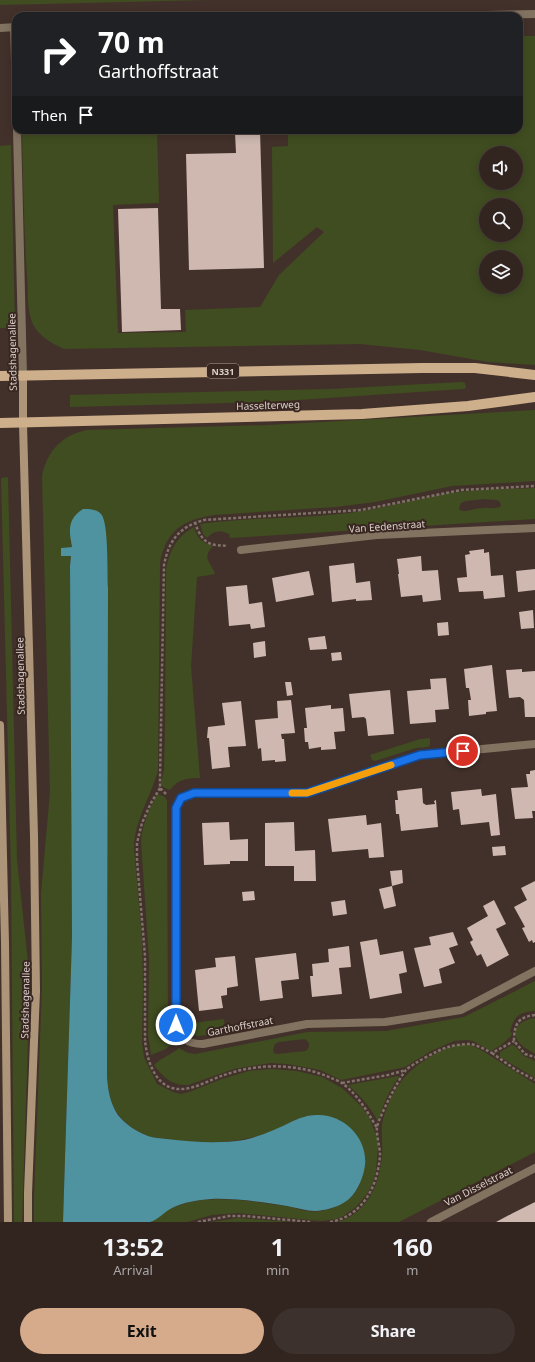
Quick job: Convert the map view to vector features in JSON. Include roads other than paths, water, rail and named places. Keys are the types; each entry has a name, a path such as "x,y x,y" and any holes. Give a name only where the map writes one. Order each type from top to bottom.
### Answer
{"main road":[{"name":"N331","path":"0,376 422,368 475,368 535,375"},
{"name":"Stadshagenallee","path":"23,376 36,991 28,1222"},
{"name":"Hasselterweg","path":"0,423 23,424 362,414 468,406 535,397"},
{"name":"Stadshagenallee","path":"0,725 5,943 8,1222"}],"street":[{"path":"523,14 535,14"},
{"path":"0,28 12,27"},
{"name":"Stadshagenallee","path":"17,134 23,376"},
{"name":"Van Eedenstraat","path":"241,550 377,536 535,528"},
{"name":"Garthoffstraat","path":"535,744 420,755 307,793 194,793 181,798 176,808 176,1025 183,1039 194,1044 202,1044 307,1024 386,1022 461,1010 535,971"},
{"name":"Van Disselstraat","path":"431,1222 535,1168"}],"water":[{"path":"83,509 95,510 101,514 104,519 107,549 107,1077 111,1101 118,1115 128,1125 140,1132 153,1137 186,1141 215,1142 244,1140 307,1116 326,1115 335,1118 352,1129 358,1137 365,1155 365,1165 356,1191 345,1202 334,1207 314,1211 259,1202 211,1199 181,1204 169,1209 150,1222 63,1222 72,937 71,556 61,556 61,548 72,547 70,526 74,517"}]}
